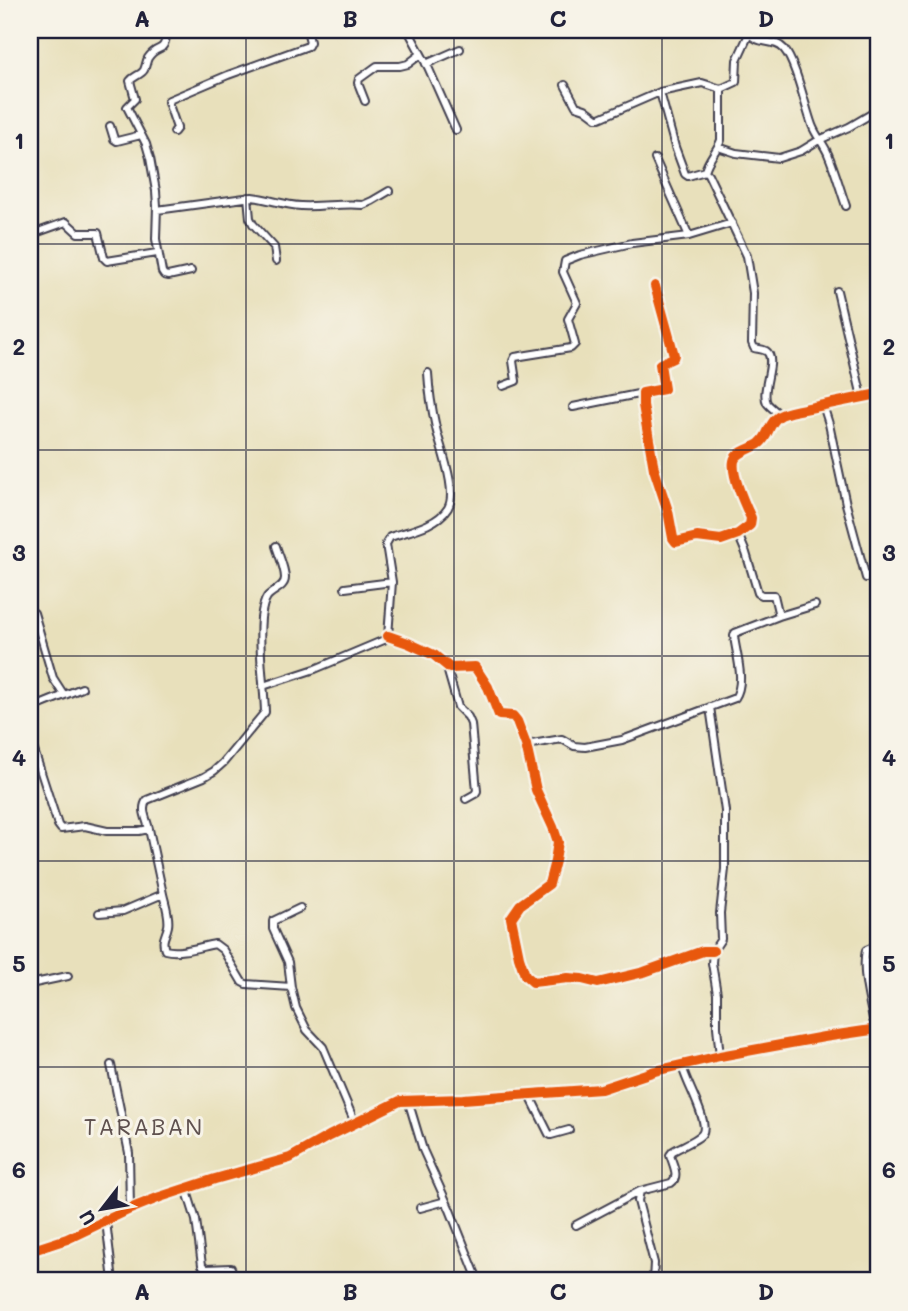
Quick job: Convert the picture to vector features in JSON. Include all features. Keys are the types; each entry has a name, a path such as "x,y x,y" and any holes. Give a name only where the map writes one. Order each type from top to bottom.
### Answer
{"street":[{"path":"167,30 163,48 151,55 144,70 130,81 135,99 127,107 150,158 156,191 156,239 162,272 164,275 191,271"},
{"path":"174,132 177,128 169,100 308,46 310,42 307,30"},
{"path":"408,30 456,130"},
{"path":"565,85 576,106 600,118 660,92 702,83 721,89 736,82 737,60 748,32 757,40 778,44 791,61 811,123 830,157 846,206"},
{"path":"426,64 460,48"},
{"path":"365,101 359,79 377,66 408,64 421,54"},
{"path":"705,171 721,140 721,89"},
{"path":"660,92 684,174 688,176 705,171"},
{"path":"718,147 736,153 779,158 801,151 819,139 849,127 878,110"},
{"path":"110,126 117,141 141,135"},
{"path":"655,159 689,236"},
{"path":"705,171 747,256 754,310 752,344 754,348 767,351 769,355 771,361 766,398 769,405 780,415"},
{"path":"157,210 248,197 303,206 363,205 389,191"},
{"path":"248,197 250,218 274,247 276,261"},
{"path":"30,229 38,232 66,222 78,233 98,233 107,261 158,253"},
{"path":"503,386 516,381 513,361 515,357 571,348 575,344 568,319 577,303 563,272 565,261 632,243 689,236 732,223"},
{"path":"573,407 664,389 660,364 674,355 655,286"},
{"path":"837,291 862,397"},
{"path":"263,686 315,669 388,636 392,582 387,541 390,537 433,521 448,507 451,498 428,373"},
{"path":"643,393 653,469 676,542 696,537 720,540 738,534 750,525 751,518 735,476 734,462 738,455 761,443 770,425 780,415 878,394"},
{"path":"823,405 866,578"},
{"path":"738,534 756,589 762,596 774,595 779,616"},
{"path":"276,546 285,578 282,586 268,596 263,607 260,640 265,712 223,763 204,777 147,800 143,809 169,921 162,941 164,950 175,951 215,944 223,950 242,982 291,987"},
{"path":"345,588 392,582"},
{"path":"526,745 562,739 574,746 584,747 622,740 732,700 738,694 740,675 735,633 815,605"},
{"path":"34,612 53,677 64,695"},
{"path":"388,636 434,655 450,668 474,667 492,696 499,715 513,716 517,721 526,745 536,790 554,827 558,842 549,884 520,905 511,918 526,977 533,982 568,978 598,983 644,972 703,951 713,951"},
{"path":"446,665 454,699 471,724 477,791 466,799"},
{"path":"82,688 30,711 34,728 30,736 58,825 61,828 85,826 107,831 149,830"},
{"path":"710,707 723,791 726,831 726,869 720,913 721,939 713,951 712,969 717,994 720,1056"},
{"path":"99,914 123,911 163,894"},
{"path":"300,908 273,921 272,924 288,962 296,1008 307,1030 321,1044 355,1123"},
{"path":"30,1251 50,1246 130,1209 186,1188 290,1158 400,1101 601,1089 648,1073 720,1056 876,1029 864,955 866,950 878,945"},
{"path":"30,984 68,976"},
{"path":"111,1065 130,1153 130,1209"},
{"path":"576,1226 640,1191 675,1181 670,1156 673,1151 701,1135 704,1130 682,1065"},
{"path":"529,1094 551,1135 569,1130"},
{"path":"408,1100 423,1150 476,1275 475,1279 470,1281"},
{"path":"186,1188 196,1220 202,1265 206,1269 231,1268 236,1281"},
{"path":"640,1191 638,1201 653,1263 653,1281"},
{"path":"421,1208 446,1201"},
{"path":"106,1221 113,1281"}],"cycle path":[{"path":"655,286 674,355 660,364 664,389 643,393 643,405 654,469 676,542 697,537 721,540 738,534 750,525 751,518 736,482 734,461 738,455 763,440 778,417 790,412 878,394"},
{"path":"388,636 434,655 450,668 475,667 488,687 499,715 513,716 517,721 526,745 536,790 558,842 549,884 520,905 511,918 525,975 533,982 568,978 598,983 644,972 703,951 713,951"},
{"path":"30,1251 67,1239 160,1197 290,1158 400,1101 601,1089 655,1071 720,1056 878,1029"}],"district":[{"name":"TARABAN","path":"144,1126"}]}
